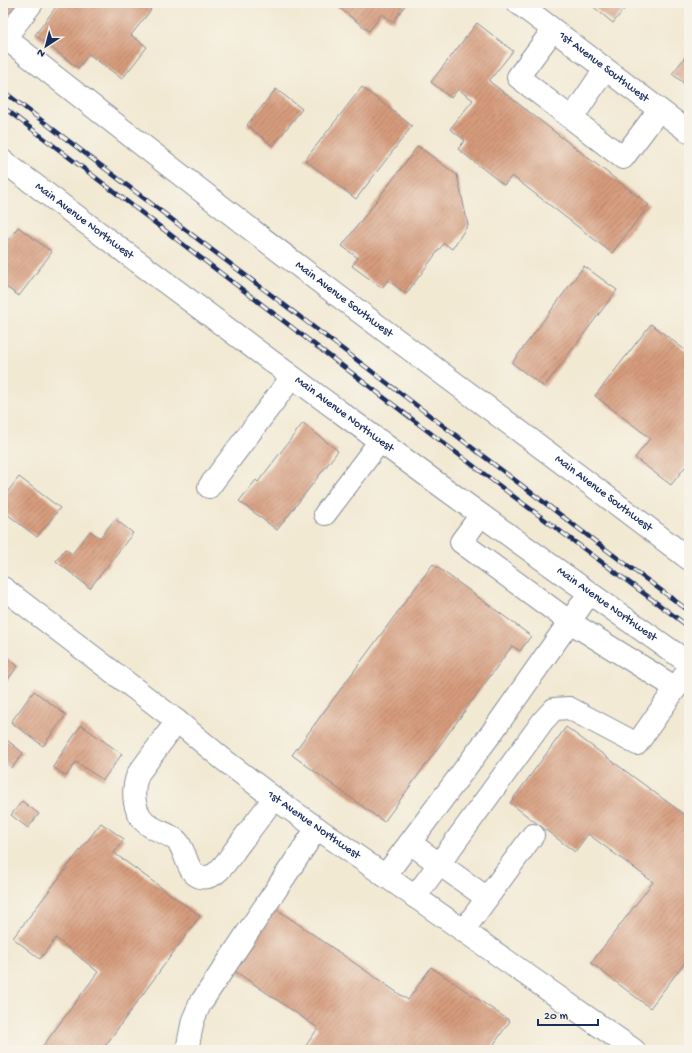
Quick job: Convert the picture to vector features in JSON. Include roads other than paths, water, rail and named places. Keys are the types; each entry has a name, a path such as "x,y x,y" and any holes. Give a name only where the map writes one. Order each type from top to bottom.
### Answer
{"street":[{"path":"4,37 32,3"},
{"name":"1st Avenue Southwest","path":"518,3 689,132"},
{"path":"553,30 518,77 624,158 659,110"},
{"name":"Main Avenue Southwest","path":"4,37 325,286 689,559"},
{"path":"572,118 605,69"},
{"name":"Main Avenue Northwest","path":"3,161 292,377 589,594 689,663"},
{"path":"209,487 292,377"},
{"path":"325,514 380,441"},
{"path":"481,515 461,542 570,622 676,688"},
{"name":"1st Avenue Northwest","path":"3,588 177,721 224,760 274,798 634,1050"},
{"path":"385,876 514,700 589,594"},
{"path":"415,897 543,721 554,709 569,708 637,744 689,669"},
{"path":"514,700 543,721"},
{"path":"177,721 138,774 134,783 134,801 142,818 149,825 176,840 182,847 190,869 195,874 201,877 209,877 216,873 230,858 274,798"},
{"path":"187,1050 193,1020 200,1004 317,828"},
{"path":"463,931 533,835"},
{"path":"410,843 487,898"}],"railway":[{"path":"3,91 689,611"},
{"path":"3,107 517,499 689,627"}]}
